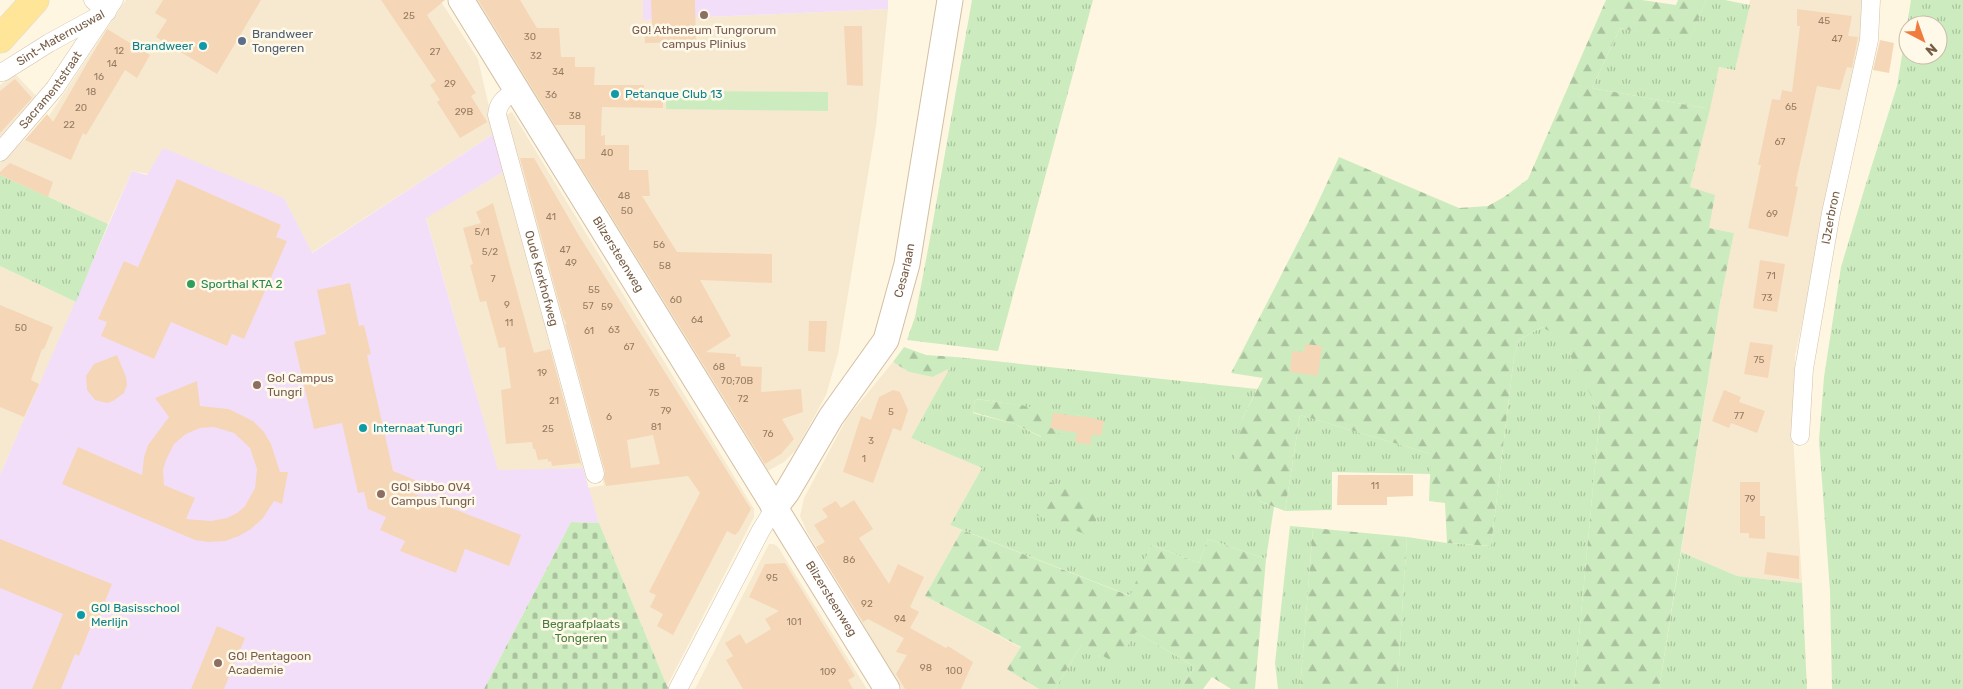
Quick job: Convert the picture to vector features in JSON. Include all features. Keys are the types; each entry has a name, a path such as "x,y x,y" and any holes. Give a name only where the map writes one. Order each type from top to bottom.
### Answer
{"main road":[{"path":"0,15 13,0"},
{"path":"0,39 35,0"},
{"name":"Bilzersteenweg","path":"462,0 774,509 887,689"},
{"name":"Cesarlaan","path":"774,509 788,492 831,417 886,340 907,264 950,0"}],"street":[{"name":"Sint-Maternuswal","path":"93,0 110,6"},
{"name":"IJzerbron","path":"1800,436 1804,369 1832,213 1869,40 1871,0"},
{"name":"Sint-Maternuswal","path":"0,72 3,72 110,6"},
{"name":"Sacramentstraat","path":"0,152 55,88 110,6"},
{"name":"Oude Kerkhofweg","path":"516,90 503,99 498,106 497,115 595,474"},
{"path":"678,689 761,530 774,509"}],"shaded area":[{"path":"126,0 440,0 478,59 495,133 311,253 284,198 132,171 108,224 0,175 0,163 49,116"},
{"path":"472,0 643,0 643,20 888,9 876,126 838,354 826,395 796,450 784,462 766,472"},
{"name":"GO! Atheneum Tungrorum campus Plinius","path":"643,0 888,0 888,9 643,20"},
{"path":"1750,0 1864,0 1863,36 1795,356 1793,437 1802,583 1737,576 1681,552 1720,303 1734,233 1709,228 1690,187 1719,67 1735,70"},
{"path":"15,74 40,100 0,142 0,85"},
{"path":"512,112 754,509 754,517 667,686 599,523 588,488 604,485 572,362 503,117"},
{"name":"Go! Campus Tungri","path":"495,133 503,172 426,218 498,470 583,468 599,523 571,522 484,689 0,689 0,475 132,171 147,175 163,148 284,198 312,253"},
{"path":"503,172 583,468 498,471 426,217"},
{"path":"0,266 76,302 0,475"},
{"path":"893,362 909,372 931,377 951,368 911,438 982,468 950,525 962,530 925,596 1021,648 1008,669 1039,689 902,689 807,532 800,516 804,498 847,418"},
{"path":"769,544 774,544 778,547 867,689 695,689"}],"green space":[{"path":"972,0 1093,0 998,351 907,340 915,317 929,244"},
{"path":"1606,0 1642,0 1676,5 1678,0 1706,0 1688,44 1620,28 1592,88 1710,109 1690,187 1715,195 1709,228 1734,233 1720,303 1659,689 1574,689 1600,413 1561,338 1542,327 1519,340 1514,357 1491,546 1447,543 1445,503 1429,501 1431,454 1300,415 1285,511 1259,501 1252,475 1234,459 1242,419 1263,378 1231,373 1314,211 1339,157 1459,208 1488,206 1504,197 1528,179"},
{"path":"1706,0 1725,0 1750,5 1735,70 1719,67 1710,109 1592,88 1620,28 1688,43"},
{"path":"1911,0 1963,0 1963,689 1832,689 1830,591 1819,440 1824,377 1841,267 1897,86 1900,65 1948,65 1948,15 1909,15"},
{"path":"666,91 828,92 828,111 666,109"},
{"path":"0,175 108,224 76,302 0,266"},
{"path":"1542,327 1562,338 1600,413 1574,689 1397,689 1407,537 1447,543 1491,546 1514,357 1519,340"},
{"path":"904,347 926,355 956,357 951,368 932,377 909,372 893,362"},
{"path":"956,357 1257,389 1242,419 1259,501 1274,507 1266,559 1208,539 1199,563 1151,545 1131,596 950,525 982,468 911,438","holes":["975,399 1079,415 1041,437 1015,424 973,413"]},
{"path":"975,399 1079,414 1066,431 1042,437 1015,424 973,412"},
{"path":"1300,415 1431,454 1431,474 1332,472 1332,510 1285,511"},
{"path":"1050,482 1103,503 1090,536 1036,515"},
{"name":"Begraafplaats Tongeren","path":"571,522 599,523 667,686 671,689 484,689"},
{"path":"1290,526 1313,528 1300,689 1278,689 1275,663"},
{"path":"1313,528 1407,537 1397,689 1300,689"},
{"path":"962,530 1130,596 1151,545 1199,563 1208,539 1266,559 1255,689 1231,689 1212,677 1203,689 1180,689 1195,667 1136,632 1117,664 1082,644 1055,689 1039,689 1007,669 1021,647 925,596"},
{"path":"1681,552 1737,576 1802,583 1807,689 1659,689"},
{"path":"1136,632 1195,667 1180,689 1055,689 1082,644"}],"building":[{"name":"Brandweer","path":"163,0 261,0 217,74 156,37 167,20 155,13"},
{"path":"381,0 445,0 427,15 476,93 471,96 487,122 460,138 437,102 440,100 430,85 436,81"},
{"path":"478,0 520,0 537,28 559,28 561,57 575,57 575,67 595,67 594,85 644,85 644,90 663,90 663,108 602,107 601,136 605,135 605,145 629,145 629,170 648,170 650,196 642,196 677,252 772,254 772,283 700,280 731,336 706,352 736,354 736,357 740,357 741,366 762,367 761,392 801,389 803,412 782,419 794,439 781,454 765,464 576,159 585,159 585,125 555,125"},
{"path":"651,0 695,0 696,42 645,43 644,24 652,24"},
{"path":"1797,9 1852,16 1848,36 1858,37 1852,68 1847,67 1840,90 1817,86 1795,186 1798,187 1788,237 1748,228 1761,165 1758,165 1772,99 1780,100 1782,90 1792,92 1800,26 1797,26"},
{"path":"844,26 862,26 863,86 847,85"},
{"path":"107,29 150,55 137,78 125,70 86,135 83,133 71,160 25,140 47,114 53,122"},
{"path":"1880,40 1894,43 1889,73 1873,70"},
{"path":"15,79 32,98 0,133 0,91"},
{"path":"520,158 534,158 578,234 751,509 735,535 727,531 673,635 657,626 663,614 650,607 656,595 649,592 700,493 688,476 606,486 604,479 605,471 565,324 567,324 563,317","holes":["653,435 660,464 631,468 627,440"]},
{"path":"10,163 53,182 48,197 0,175 0,172"},
{"name":"Sporthal KTA 2","path":"177,179 281,225 276,237 287,241 244,339 232,334 227,346 171,322 154,359 101,336 107,322 98,319 124,261 138,267"},
{"path":"493,203 534,353 550,349 582,467 580,463 552,466 551,461 548,462 548,459 538,460 532,442 506,444 501,390 511,388 505,347 499,348 486,301 480,302 470,265 473,264 463,228 481,223 476,212"},
{"path":"1760,260 1785,264 1777,312 1753,308"},
{"name":"Internaat Tungri","path":"350,283 359,326 364,325 371,354 367,355 393,471 415,480 410,492 521,535 509,566 465,549 456,573 400,551 405,541 380,530 386,517 368,509 364,492 358,493 342,423 314,429 294,342 326,334 317,290"},
{"path":"0,305 53,327 44,349 42,349 31,380 39,384 24,417 0,407"},
{"path":"809,321 827,321 825,352 808,351"},
{"path":"1750,342 1773,345 1768,378 1744,374"},
{"path":"1305,344 1322,346 1318,376 1290,372 1292,351 1304,352"},
{"path":"117,355 126,377 127,385 124,393 107,403 95,400 87,390 86,376 94,364"},
{"path":"197,381 200,406 229,409 253,421 264,432 271,444 280,472 288,472 282,504 274,501 263,518 251,529 239,536 225,541 208,542 195,540 62,484 78,447 142,475 144,457 148,445 169,417 155,398","holes":["214,427 234,433 250,448 257,469 255,488 245,506 227,518 211,521 186,519 195,498 164,485 163,470 174,444 186,434 200,428"]},
{"path":"893,390 900,392 908,410 901,431 893,428 873,483 843,472 861,416 871,420 879,397"},
{"path":"1724,390 1741,397 1739,402 1765,411 1757,433 1731,423 1729,428 1712,421"},
{"path":"1053,413 1083,416 1104,421 1101,436 1092,434 1090,445 1075,442 1077,433 1050,428"},
{"path":"1338,475 1413,475 1413,496 1387,497 1387,505 1337,505"},
{"path":"1740,482 1760,482 1760,516 1765,516 1765,539 1749,538 1749,533 1740,533"},
{"path":"854,500 873,529 859,538 889,584 898,564 924,577 910,607 919,612 910,628 946,648 948,646 973,662 961,689 905,689 896,674 907,655 896,652 904,638 868,619 863,622 816,547 825,542 814,525 828,517 822,509 836,501 841,508"},
{"name":"GO! Basisschool Merlijn","path":"0,539 112,584 95,627 91,626 79,656 75,654 61,689 32,689 63,614 0,588"},
{"path":"1767,552 1799,556 1799,579 1764,574"},
{"path":"785,563 855,676 848,680 853,689 743,689 726,660 733,656 725,643 740,634 746,644 771,629 765,619 779,611 749,597 765,564"},
{"name":"GO! Pentagoon Academie","path":"217,626 245,638 224,689 191,689"}],"place":[{"name":"GO! Atheneum Tungrorum campus Plinius","path":"704,15"},
{"name":"Brandweer Tongeren","path":"242,41"},
{"name":"Brandweer","path":"203,46"},
{"name":"Petanque Club 13","path":"615,94"},
{"name":"Sporthal KTA 2","path":"191,284"},
{"name":"Go! Campus Tungri","path":"257,385"},
{"name":"Internaat Tungri","path":"363,428"},
{"name":"GO! Sibbo OV4 Campus Tungri","path":"381,494"},
{"name":"GO! Basisschool Merlijn","path":"81,615"},
{"name":"GO! Pentagoon Academie","path":"218,663"}]}
